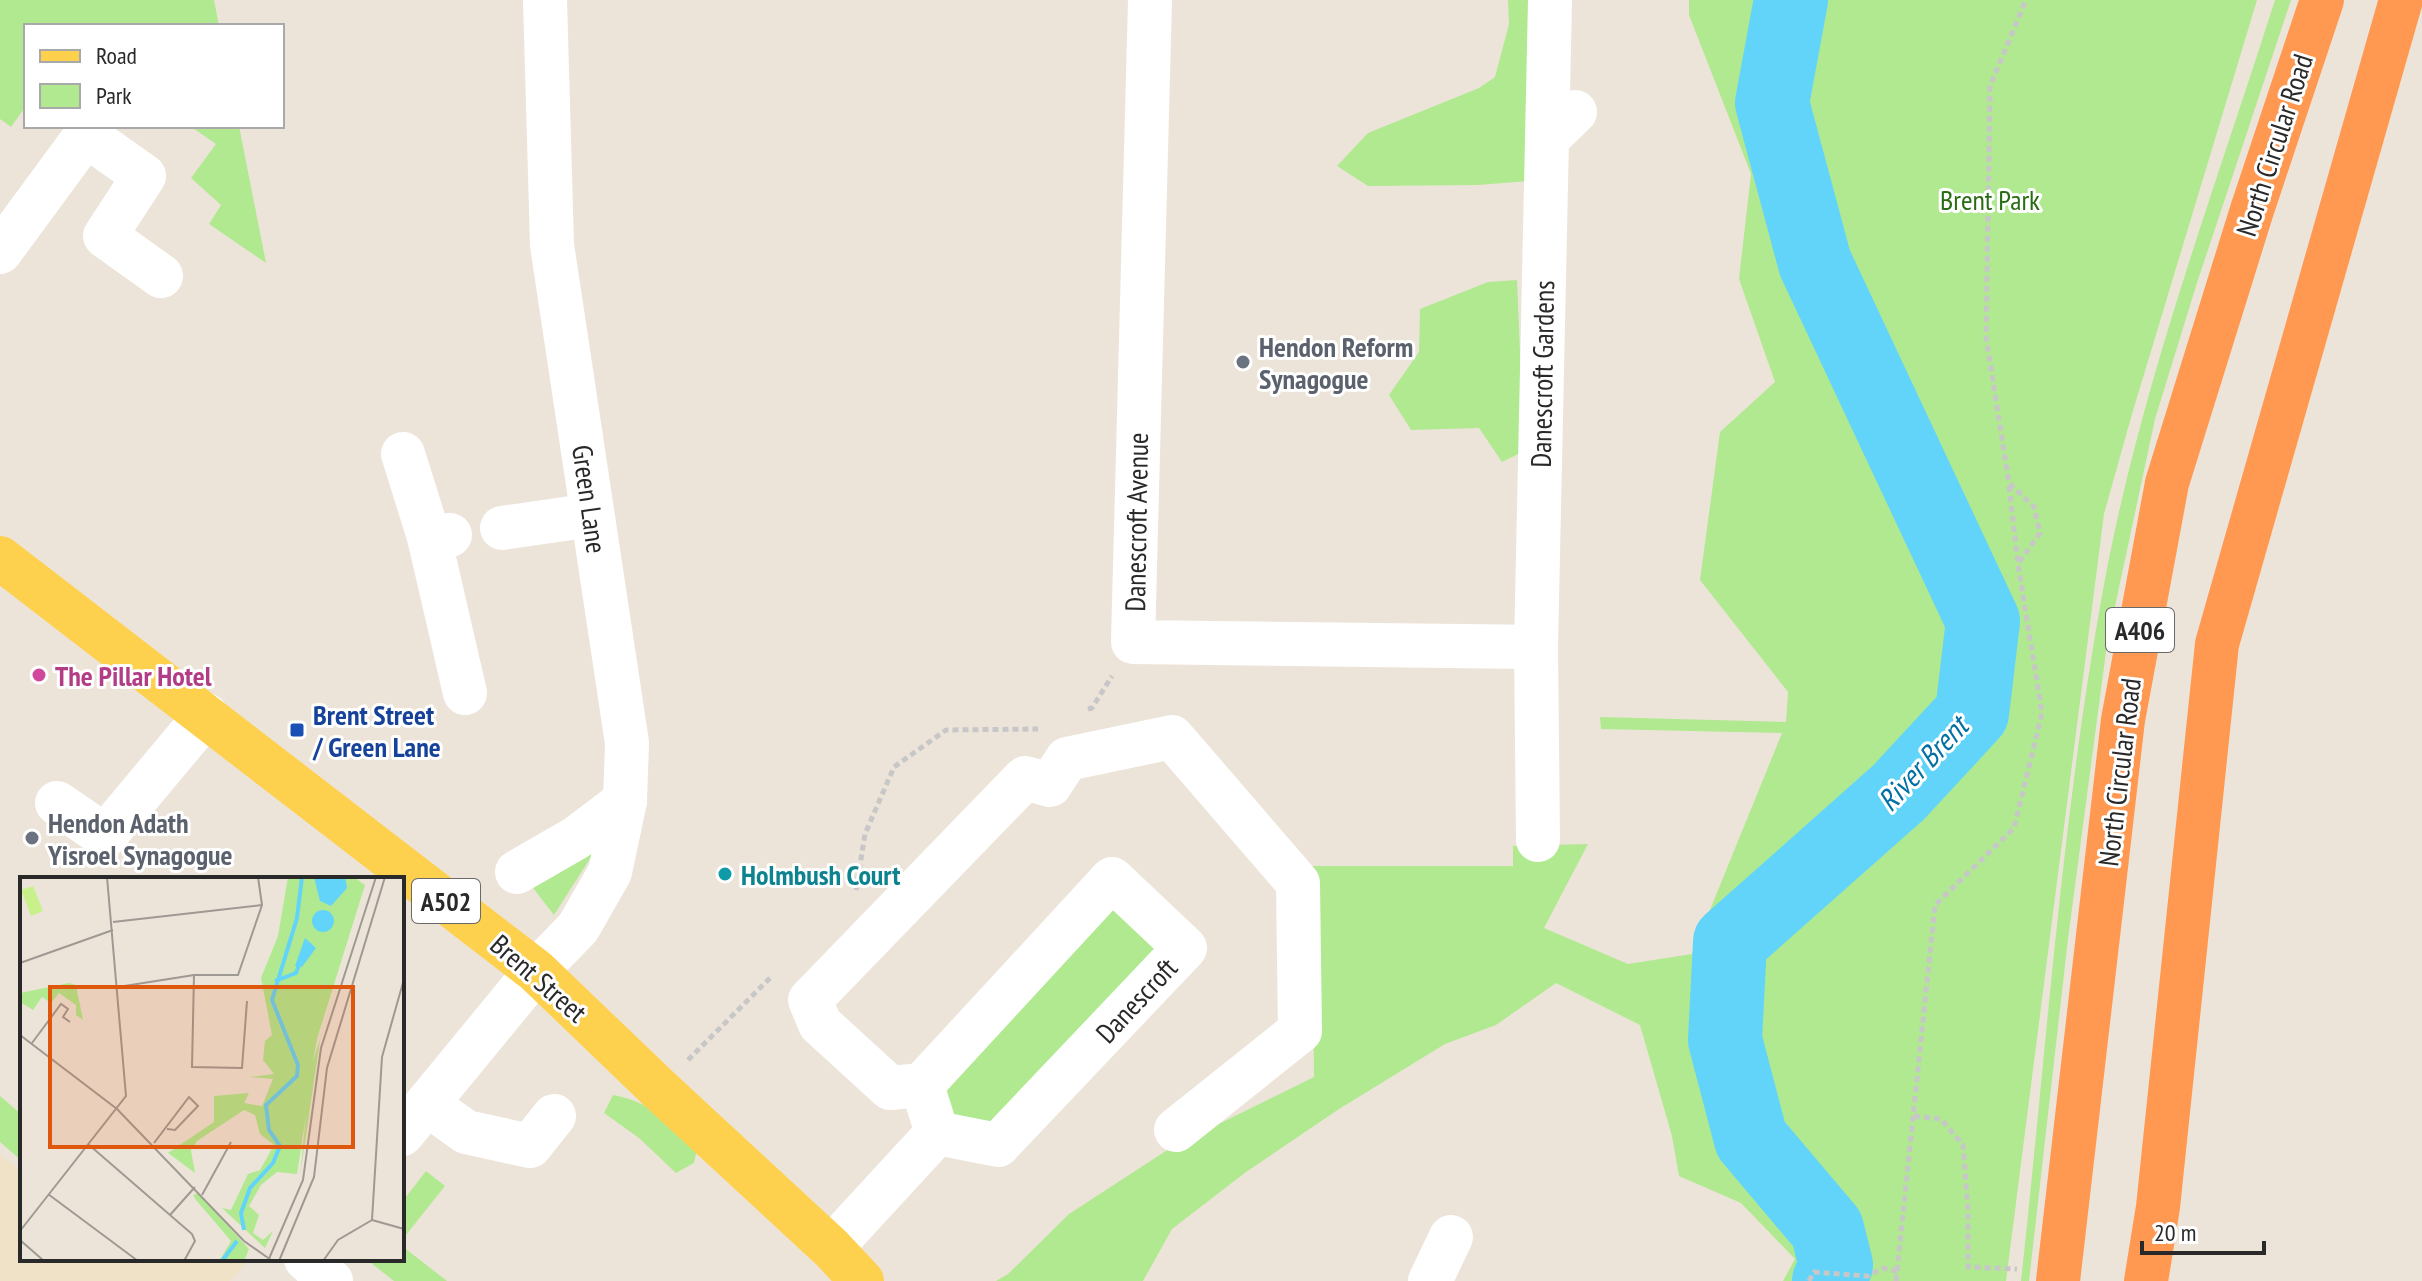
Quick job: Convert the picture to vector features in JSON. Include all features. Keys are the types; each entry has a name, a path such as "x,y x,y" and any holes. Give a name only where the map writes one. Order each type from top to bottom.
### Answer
{"highway":[{"name":"North Circular Road","path":"2038,1275 2123,720 2167,483 2252,210 2322,0"},
{"name":"A406","path":"2146,1281 2158,1207 2217,644 2401,0"}],"main road":[{"name":"Brent Street","path":"0,558 536,971 831,1248 862,1281"}],"street":[{"path":"545,0 553,0"},
{"name":"Green Lane","path":"414,1119 536,971 578,928 610,872 625,801 627,743 552,245 545,0"},
{"name":"Danescroft Avenue","path":"1150,0 1133,642 1536,647"},
{"name":"Danescroft Gardens","path":"1538,840 1536,647 1561,126 1550,0"},
{"path":"0,252 86,135 144,176 105,236 161,276"},
{"path":"403,454 440,536 465,693"},
{"path":"502,528 592,515"},
{"path":"57,803 105,836 206,715"},
{"path":"831,1248 937,1133 922,1085 890,1088 820,1024 810,1000 1025,778 1050,785 1067,759 1172,737 1298,883 1300,1031 1176,1130"},
{"path":"517,872 576,838 625,801"},
{"name":"Danescroft","path":"922,1085 1112,879 1185,948 998,1145 937,1133"},
{"path":"414,1119 530,1146 554,1116"},
{"path":"1430,1281 1451,1237"},
{"path":"282,1281 297,1261"},
{"path":"308,1261 331,1281"}],"path":[{"path":"1896,1281 1935,905 2014,828 2042,713 1986,337 1990,86 2026,0"},
{"path":"2009,483 2034,507 2040,533 2018,564"},
{"path":"1079,713 1092,708 1133,642"},
{"path":"855,894 865,834 894,767 946,730 1039,729"},
{"path":"659,1089 778,971"},
{"path":"1914,1116 1941,1119 1963,1145 1968,1267 2038,1275"},
{"path":"1809,1281 1814,1272 1868,1276 1883,1268 1899,1272"}],"shaded area":[{"path":"0,1154 20,1170 20,1261 247,1261 230,1281 0,1281"}],"green space":[{"path":"0,0 214,0 219,24 24,24 24,109 11,127 0,119"},
{"path":"1508,0 1542,0 1528,181 1478,185 1368,186 1337,166 1368,133 1479,88 1495,77 1509,24"},
{"name":"Brent Park","path":"1689,0 2257,0 2104,514 2006,1281 1783,1281 1795,1259 1741,1203 1679,1176 1672,1136 1640,1025 1556,983 1496,1025 1445,1044 1339,1109 1246,1172 1172,1229 1143,1281 996,1281 1008,1274 1069,1214 1172,1147 1314,1077 1312,866 1513,866 1513,846 1588,844 1544,928 1628,964 1692,954 1782,733 1601,729 1600,717 1786,722 1788,692 1700,580 1720,432 1775,382 1739,279 1751,174 1689,15"},
{"path":"2275,0 2291,0 2155,419 2107,644 2068,939 2029,1281 2021,1281 2075,770 2116,524 2155,373"},
{"path":"193,128 239,128 266,263 209,224 221,205 191,178 216,144"},
{"path":"1517,280 1524,451 1502,462 1479,428 1411,430 1389,395 1419,352 1420,309 1488,282"},
{"path":"598,846 554,915 530,884"},
{"path":"1112,900 1167,948 996,1128 949,1116 943,1082"},
{"path":"613,1095 648,1107 688,1136 698,1145 694,1163 676,1173 639,1138 604,1113"},
{"path":"0,1096 20,1113 20,1159 0,1142"},
{"path":"426,1171 445,1186 404,1237 404,1199"},
{"path":"404,1248 447,1281 394,1281 369,1261 404,1261"}],"waterway":[{"name":"River Brent","path":"1791,0 1772,103 1815,263 1983,621 1972,713 1899,792 1730,942 1725,1040 1751,1139 1827,1229 1836,1265 1829,1281"}],"place":[{"name":"Hendon Reform Synagogue","path":"1243,362"},
{"name":"The Pillar Hotel","path":"39,675"},
{"name":"Brent Street / Green Lane","path":"297,730"},
{"name":"Hendon Adath Yisroel Synagogue","path":"32,838"},
{"name":"Holmbush Court","path":"725,874"}]}
